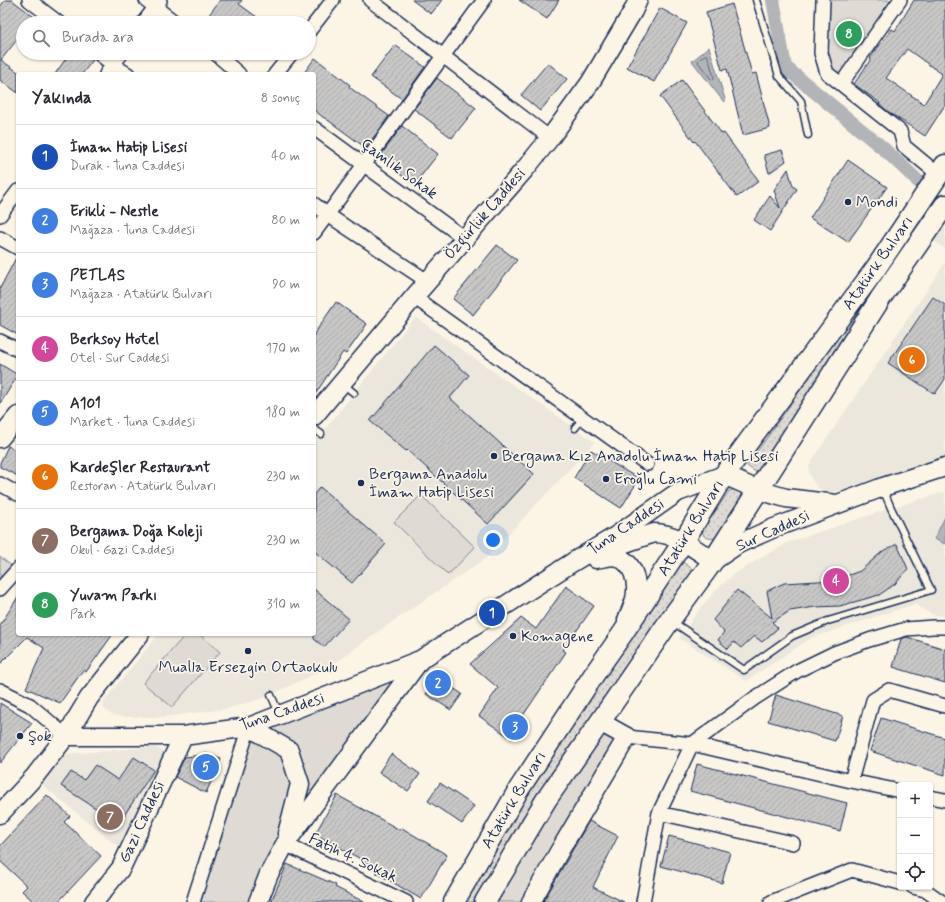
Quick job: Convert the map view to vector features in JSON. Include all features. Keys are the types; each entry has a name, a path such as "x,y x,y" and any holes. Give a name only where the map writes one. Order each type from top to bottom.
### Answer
{"main road":[{"name":"Özgürlük Caddesi","path":"316,409 348,388 414,297 550,138 590,83 638,0"},
{"name":"Atatürk Bulvarı","path":"454,902 519,789 683,542 724,475 876,268 942,170"},
{"name":"Atatürk Bulvarı","path":"485,902 546,800 670,620 713,561 880,299 945,205"},
{"path":"0,438 16,418"},
{"name":"Sur Caddesi","path":"713,561 738,544 774,528 883,487 945,467"},
{"name":"Sur Caddesi","path":"724,475 758,490 786,498 836,504"},
{"name":"Tuna Caddesi","path":"66,736 183,736 249,727 420,660 614,537 678,492 724,475"},
{"name":"Tuna Caddesi","path":"573,562 654,533 667,535 683,542 713,561"},
{"path":"573,562 616,556 627,562 636,581 635,599 623,633"},
{"path":"0,814 35,776 66,736 89,698 138,636"},
{"name":"Tuna Caddesi","path":"258,902 269,874 284,844 420,660"},
{"path":"531,902 627,737 600,722"},
{"path":"249,727 289,750 300,784 284,844"},
{"name":"Gazi Caddesi","path":"94,902 121,868 183,736"}],"street":[{"path":"29,0 50,16"},
{"path":"316,22 333,0"},
{"path":"370,0 550,138"},
{"path":"316,230 484,0"},
{"path":"823,0 820,53 827,73 900,131 904,146 942,170"},
{"path":"841,84 900,0"},
{"path":"147,16 154,2 169,16"},
{"path":"103,60 110,69 121,72"},
{"path":"110,69 117,60"},
{"path":"223,60 237,72"},
{"path":"277,72 286,60"},
{"name":"Çamlık Sokak","path":"316,129 464,238"},
{"path":"0,215 16,194"},
{"path":"316,206 427,281"},
{"path":"0,238 16,247"},
{"path":"414,297 579,423 647,464"},
{"path":"0,341 16,349"},
{"path":"0,484 16,493"},
{"path":"0,589 16,571"},
{"path":"643,902 659,813 692,744 755,698 797,671 834,653 869,640 906,629 945,627"},
{"path":"0,690 30,705 66,736"},
{"path":"851,781 873,700 889,690 945,706"},
{"path":"193,902 249,727"},
{"path":"627,737 692,744 897,790"},
{"path":"933,798 945,800"},
{"path":"659,813 793,842"},
{"name":"Fatih 4. Sokak","path":"284,844 406,902"},
{"path":"771,902 852,870 897,883"},
{"path":"925,890 942,902"}],"lane":[{"path":"756,0 779,76 801,101 808,135"},
{"path":"316,430 321,434"},
{"path":"670,620 744,670 792,636 828,621 931,590 891,508 883,487"},
{"path":"271,695 280,715"}],"shaded area":[{"path":"823,0 900,0 841,84 827,73"},
{"path":"945,223 945,249 934,241"},
{"path":"945,263 945,457 840,491 824,491 817,487 812,480 809,473 809,465"},
{"path":"876,283 883,287 760,475 747,466"},
{"path":"415,317 595,442 486,558 329,667 271,695 226,709 163,717 122,717 110,714 104,709 103,702 157,636 316,636 316,441"},
{"path":"730,490 736,490 743,494 744,502 717,539 704,536 702,531"},
{"path":"945,492 945,616 933,615 915,604 811,638 746,681 679,638 701,607 718,588 734,574 789,542 891,508"},
{"path":"421,495 475,547 448,575 394,522"},
{"path":"0,557 16,569 16,571 0,589"},
{"path":"681,561 694,570 551,774 473,902 464,902 528,795"},
{"path":"184,636 201,636 220,652 172,707 143,683"},
{"path":"420,660 285,844 258,902 193,902 249,727"},
{"path":"600,722 627,737 531,902 485,902"},
{"path":"155,747 169,754 122,850 41,784 66,754"}],"water":[{"path":"709,47 725,99 725,102 692,61"},
{"path":"945,517 945,544 934,539"}],"building":[{"path":"5,0 12,0 33,16 16,16 16,41 1,60 18,72 16,72 16,92 0,80 0,7"},
{"path":"220,0 242,0 239,4 255,16 208,16"},
{"path":"412,0 442,0 431,14"},
{"path":"519,0 559,0 547,19"},
{"path":"914,0 945,0 945,105 925,136 890,113 879,104 880,103 854,84 871,59 870,58 892,29 895,31","holes":["907,49 942,74 924,104 886,78"]},
{"path":"732,4 752,74 756,73 770,128 743,135 727,69 722,70 706,12"},
{"path":"660,8 687,23 654,82 627,67"},
{"path":"395,45 425,67 402,99 371,77"},
{"path":"316,59 350,85 349,87 389,116 366,148 316,112 316,72 304,72"},
{"path":"65,60 93,60 84,72 56,72"},
{"path":"548,63 567,79 540,111 521,95"},
{"path":"437,78 476,108 452,138 414,109"},
{"path":"682,80 722,134 724,133 759,181 737,197 660,96"},
{"path":"402,126 438,154 414,185 379,158"},
{"path":"782,150 786,161 769,173 764,155"},
{"name":"Mondi","path":"848,160 887,187 848,242 810,218"},
{"path":"788,169 793,186 797,189 770,231 754,220 770,196 780,208 774,190"},
{"path":"497,245 517,260 473,315 453,299"},
{"path":"16,258 16,334 0,325 0,288"},
{"path":"933,297 945,305 945,379 935,394 888,363"},
{"path":"336,302 367,324 346,354 343,352 316,393 316,331"},
{"path":"434,345 469,375 450,398 534,474 488,524 407,450 406,451 370,421"},
{"path":"0,364 16,374 16,378 0,404"},
{"path":"8,446 16,450 16,475 0,467 0,463"},
{"name":"Eroğlu Cami","path":"591,450 639,479 621,508 574,478"},
{"path":"320,487 386,544 352,583 316,553 316,492"},
{"path":"897,544 908,569 895,584 879,595 840,606 815,607 790,611 772,622 778,628 762,642 754,636 741,648 734,642 728,649 718,640 724,632 713,620 737,590 772,618 767,591 784,583 835,580 860,571 883,551"},
{"path":"566,586 594,606 563,650 566,652 520,720 524,722 512,739 479,716 498,688 470,664 521,618 536,629"},
{"name":"Mualla Ersezgin Ortaokulu","path":"316,591 349,619 324,647 314,639 314,636 316,636"},
{"path":"16,600 16,636 112,636 86,672 83,670 60,703 26,688 44,648 27,637 0,664 0,625"},
{"path":"907,637 945,649 945,683 893,667 901,639"},
{"path":"437,677 462,694 451,710 426,694"},
{"path":"776,695 843,716 835,741 768,721"},
{"path":"0,703 32,723 0,763"},
{"path":"881,718 945,738 945,775 870,751"},
{"path":"204,753 221,759 206,793 175,777 185,757 202,755"},
{"path":"391,754 420,774 408,791 379,772"},
{"path":"134,757 154,770 119,823 61,786 71,772 84,780 95,765 118,780"},
{"path":"697,764 847,803 840,831 690,791"},
{"path":"440,783 474,806 462,824 428,801"},
{"path":"47,795 70,816 64,822 101,856 58,902 34,902 22,891 27,886 0,861 0,846"},
{"path":"337,795 400,830 402,828 447,855 421,899 375,872 377,868 315,834"},
{"path":"589,821 618,836 593,887 624,902 543,902"},
{"path":"669,836 730,852 722,883 661,866"},
{"path":"287,864 336,885 335,887 364,902 271,902"}],"waterway":[{"path":"773,0 785,67 885,150 919,182"}],"place":[{"name":"Yuvam Parkı","path":"849,34"},
{"name":"Mondi","path":"848,202"},
{"name":"Kardeşler Restaurant","path":"912,360"},
{"name":"Bergama Kız Anadolu İmam Hatip Lisesi","path":"494,456"},
{"name":"Eroğlu Cami","path":"606,479"},
{"name":"Bergama Anadolu İmam Hatip Lisesi","path":"361,483"},
{"name":"Berksoy Hotel","path":"836,581"},
{"name":"İmam Hatip Lisesi","path":"492,613"},
{"name":"Komagene","path":"513,636"},
{"name":"Mualla Ersezgin Ortaokulu","path":"248,651"},
{"name":"Erikli - Nestle","path":"438,683"},
{"name":"PETLAS","path":"515,727"},
{"name":"Şok","path":"20,736"},
{"name":"A101","path":"206,767"},
{"name":"Bergama Doğa Koleji","path":"110,817"}]}
